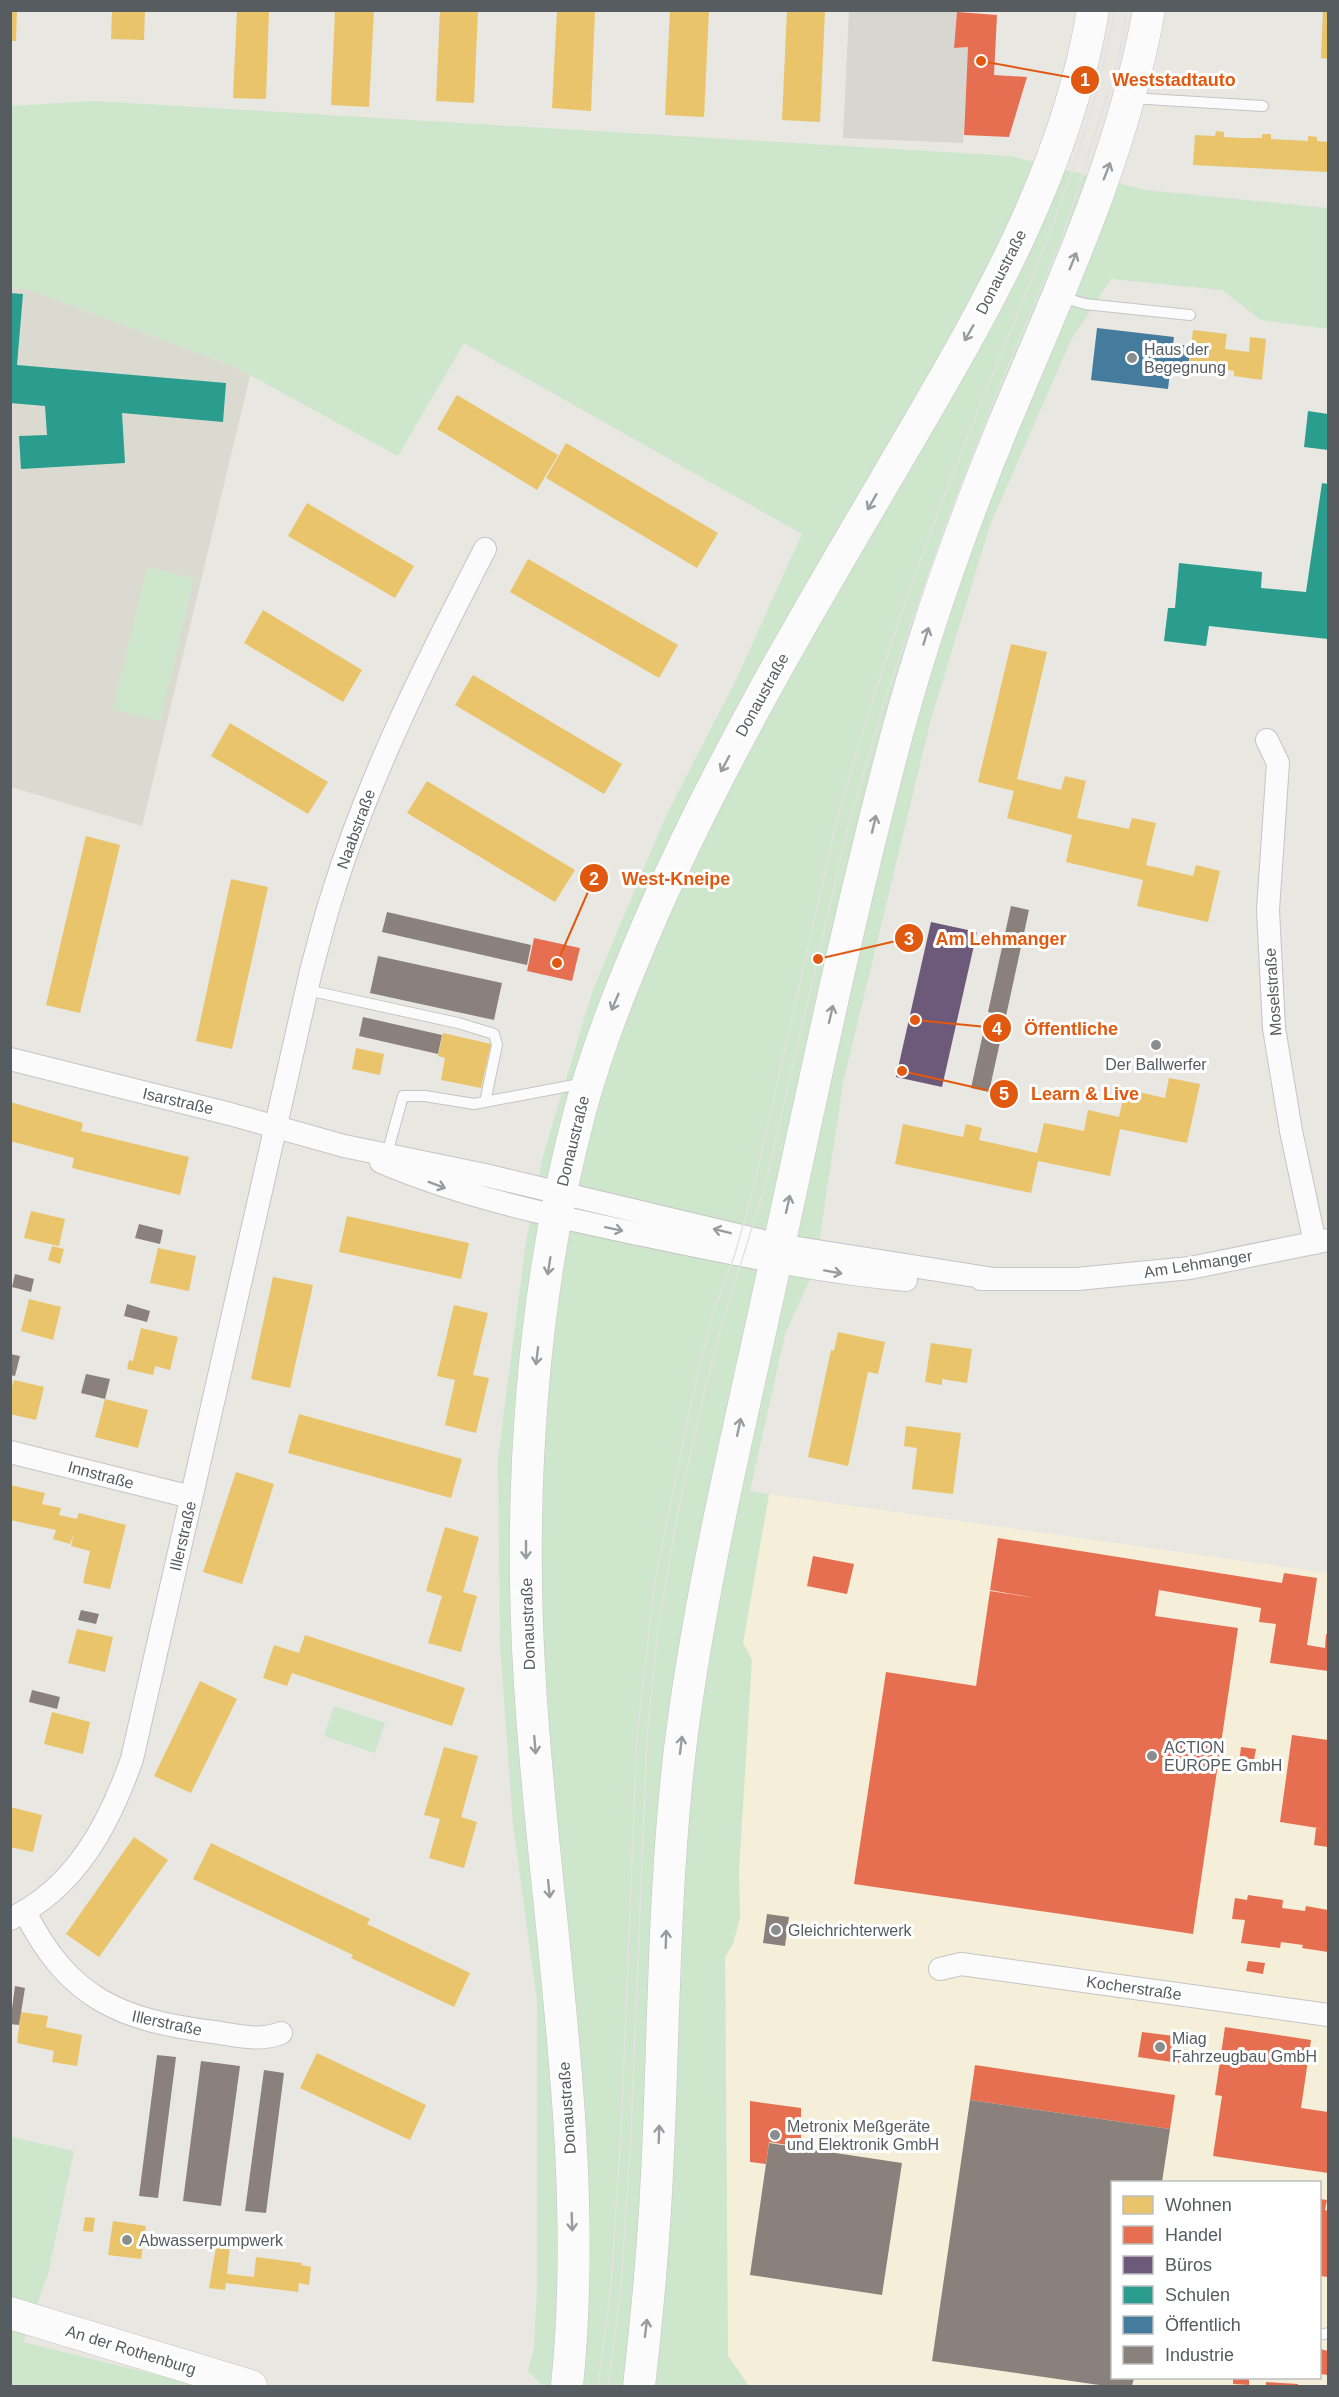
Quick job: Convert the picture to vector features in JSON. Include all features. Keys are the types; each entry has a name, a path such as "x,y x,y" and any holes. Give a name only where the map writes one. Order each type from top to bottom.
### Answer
{"main road":[{"path":"639,2386 655,2216 668,1893 680,1752 689,1684 729,1473 886,774 919,657 978,486 1058,296 1111,159 1140,63 1149,10"},
{"name":"Donaustraße","path":"567,2386 573,2254 570,2163 557,1970 530,1687 526,1562 532,1404 543,1309 559,1205 588,1082 609,1017 690,831 765,687 986,303 1022,233 1061,138 1077,85 1089,18"},
{"name":"An der Rothenburg","path":"10,2313 251,2386"}],"street":[{"path":"1139,10 1140,63"},
{"name":"Naabstraße","path":"276,1128 307,990 332,895 379,769 429,656 485,549"},
{"name":"Moselstraße","path":"1267,740 1278,763 1268,910 1274,1028 1291,1131 1322,1242"},
{"name":"Isarstraße","path":"10,1059 230,1113 344,1146 387,1154 559,1205"},
{"name":"Illerstraße","path":"276,1128 140,1726 122,1786 111,1812 81,1862 54,1890 18,1915 82,1988 113,2008 141,2020 189,2029 266,2039 281,2034"},
{"name":"Isarstraße","path":"344,1146 452,1190 559,1205"},
{"name":"Am Lehmanger","path":"559,1205 777,1254 844,1274 915,1280 1077,1279 1134,1274 1190,1268 1322,1242"},
{"name":"Innstraße","path":"10,1452 191,1497"},
{"name":"Kocherstraße","path":"940,1969 961,1964 1329,2015"}],"lane":[{"path":"1130,98 1263,106"},
{"path":"1058,296 1085,304 1190,315"},
{"path":"307,990 458,1023 494,1034 497,1045 485,1102"},
{"path":"387,1154 403,1096 425,1096 474,1104 588,1082"}],"shaded area":[{"path":"849,11 957,12 955,48 968,47 963,143 843,138"},
{"path":"10,288 30,290 235,367 250,376 142,826 11,787"},
{"path":"769,1494 1328,1573 1328,2386 749,2386 728,2356 725,1957 743,1643"}],"green space":[{"path":"95,101 1010,156 1145,190 1328,208 1328,329 1261,320 1222,290 1111,279 1071,340 990,525 931,719 843,1083 815,1269 785,1334 750,1491 769,1494 743,1643 752,1660 739,1871 740,1918 733,1944 725,1957 728,2356 749,2386 554,2386 541,2384 528,2371 534,2348 537,2287 537,2001 513,1824 500,1644 498,1458 526,1242 543,1156 593,990 665,818 737,678 802,534 464,343 398,456 235,367 30,290 11,288 11,106"},
{"path":"147,567 194,579 160,721 113,709"},
{"path":"334,1706 385,1723 375,1753 324,1736"},
{"path":"11,2137 74,2151 48,2274 23,2342 201,2386 11,2386"}],"building: Wohnen":[{"path":"10,10 17,10 16,41 10,41"},
{"path":"112,10 145,10 144,40 111,39"},
{"path":"237,10 269,10 266,99 233,98"},
{"path":"335,10 374,10 369,107 331,105"},
{"path":"440,10 478,10 474,103 436,101"},
{"path":"557,10 595,10 591,111 552,108"},
{"path":"670,10 709,10 704,117 665,115"},
{"path":"787,10 825,10 820,122 782,120"},
{"path":"1323,10 1328,10 1328,59 1321,58"},
{"path":"1216,131 1224,132 1224,137 1262,138 1262,134 1271,134 1271,139 1308,141 1308,136 1317,137 1317,141 1328,142 1328,172 1193,165 1195,135 1215,136"},
{"path":"1193,330 1227,334 1225,349 1249,352 1250,337 1266,339 1262,380 1234,376 1234,371 1223,369 1223,375 1202,372 1203,367 1189,365"},
{"path":"457,395 558,455 537,490 437,429"},
{"path":"566,443 718,533 697,568 546,478"},
{"path":"307,503 414,566 395,598 288,536"},
{"path":"528,559 678,645 659,678 510,592"},
{"path":"263,610 362,670 343,702 244,643"},
{"path":"1011,644 1047,652 1017,779 1061,790 1065,776 1086,781 1077,818 1129,829 1132,818 1156,823 1146,865 1193,876 1196,865 1220,871 1208,922 1137,906 1143,880 1066,862 1072,835 1007,818 1014,791 978,782"},
{"path":"473,675 622,764 604,794 455,705"},
{"path":"230,723 328,782 308,814 211,756"},
{"path":"427,781 575,870 555,902 407,813"},
{"path":"86,836 120,845 80,1013 46,1005"},
{"path":"231,879 268,887 232,1049 196,1041"},
{"path":"443,1033 491,1044 481,1088 441,1080 445,1058 438,1056"},
{"path":"356,1048 384,1054 380,1075 352,1069"},
{"path":"1169,1078 1200,1084 1187,1143 1120,1129 1110,1176 1038,1161 1031,1193 895,1164 903,1124 963,1137 966,1124 982,1128 979,1140 1037,1153 1044,1123 1084,1131 1088,1110 1119,1117 1125,1089 1165,1098"},
{"path":"10,1102 83,1123 81,1131 189,1157 180,1195 72,1168 74,1158 10,1141"},
{"path":"31,1211 65,1219 59,1246 24,1238"},
{"path":"347,1216 469,1243 461,1279 339,1252"},
{"path":"52,1246 64,1249 60,1264 48,1260"},
{"path":"158,1248 196,1256 189,1291 150,1283"},
{"path":"273,1277 313,1285 290,1388 251,1379"},
{"path":"29,1299 61,1307 53,1340 21,1331"},
{"path":"454,1305 488,1313 473,1375 489,1378 476,1433 445,1425 455,1380 437,1376"},
{"path":"141,1328 178,1337 170,1370 155,1366 153,1375 127,1369 129,1360 133,1361"},
{"path":"838,1332 885,1342 878,1374 868,1372 848,1466 808,1457 831,1350 834,1351"},
{"path":"931,1343 972,1349 967,1383 942,1379 942,1385 925,1382"},
{"path":"14,1380 44,1387 36,1420 10,1414 10,1393"},
{"path":"105,1399 148,1410 138,1448 95,1437"},
{"path":"299,1414 462,1459 451,1498 288,1453"},
{"path":"906,1426 961,1433 953,1494 912,1489 917,1448 904,1446"},
{"path":"236,1472 274,1484 242,1584 203,1572"},
{"path":"10,1485 45,1493 42,1504 61,1508 59,1515 77,1519 79,1513 126,1525 110,1589 83,1583 90,1551 71,1546 74,1533 70,1544 53,1539 56,1530 10,1520"},
{"path":"445,1527 479,1537 463,1592 477,1596 461,1652 428,1643 442,1596 426,1591"},
{"path":"77,1629 113,1637 105,1672 68,1663"},
{"path":"305,1635 465,1688 452,1726 292,1673 287,1686 263,1678 274,1645 299,1653"},
{"path":"200,1681 237,1699 191,1793 154,1776"},
{"path":"52,1712 90,1722 83,1754 44,1744"},
{"path":"444,1747 478,1756 461,1817 477,1822 464,1868 429,1858 440,1819 424,1815"},
{"path":"10,1807 42,1815 33,1852 10,1847"},
{"path":"134,1837 168,1860 99,1957 66,1934"},
{"path":"211,1843 370,1919 367,1924 470,1973 454,2007 351,1958 353,1955 193,1879"},
{"path":"21,2012 48,2016 46,2027 82,2035 77,2066 52,2062 54,2051 17,2043"},
{"path":"317,2053 426,2105 410,2140 300,2088"},
{"path":"85,2217 95,2218 93,2232 83,2231"},
{"name":"Abwasserpumpwerk","path":"113,2221 146,2226 141,2259 108,2255"},
{"path":"218,2235 231,2236 227,2274 254,2277 256,2257 302,2263 301,2265 311,2267 309,2285 299,2283 298,2292 226,2283 225,2290 209,2288"}],"building: Handel":[{"path":"957,12 997,15 994,75 1027,77 1009,137 964,135 968,47 954,48"},
{"path":"534,938 580,948 572,981 527,971"},
{"path":"998,1538 1282,1583 1284,1573 1317,1578 1307,1645 1325,1648 1326,1634 1328,1635 1328,1671 1270,1663 1276,1624 1259,1622 1261,1608 1159,1590 1155,1616 1238,1628 1193,1934 854,1884 886,1672 976,1686 990,1591 1035,1598 990,1590"},
{"path":"813,1556 854,1564 847,1594 807,1586"},
{"path":"1292,1735 1328,1740 1328,1847 1314,1845 1316,1828 1324,1829 1280,1822"},
{"path":"1241,1747 1256,1749 1253,1765 1239,1763"},
{"path":"1248,1895 1283,1900 1282,1908 1305,1911 1306,1906 1328,1910 1328,1952 1281,1942 1280,1948 1241,1943 1245,1920 1232,1919 1235,1898 1247,1900"},
{"path":"1248,1961 1265,1963 1263,1974 1246,1971"},
{"path":"1225,2027 1311,2040 1301,2108 1328,2112 1328,2173 1213,2156 1222,2096 1215,2095"},
{"name":"Miag Fahrzeugbau GmbH","path":"1142,2032 1182,2037 1179,2063 1138,2057"},
{"path":"975,2065 1175,2095 1170,2129 970,2100"},
{"name":"Metronix Meßgeräte und Elektronik GmbH","path":"750,2101 801,2108 801,2120 805,2121 805,2128 801,2128 801,2147 769,2142 766,2164 750,2162"},
{"path":"1321,2199 1327,2200 1325,2210 1328,2211 1328,2277 1321,2276"},
{"path":"1321,2349 1328,2351 1328,2375 1321,2374"},
{"path":"1233,2379 1249,2379 1249,2385 1233,2384"},
{"path":"1266,2382 1298,2384 1298,2386 1266,2386"}],"building: Büros":[{"path":"931,922 977,932 942,1087 896,1077"}],"building: Schulen":[{"path":"10,293 23,294 17,365 226,383 223,422 122,413 125,463 21,469 19,436 47,435 45,406 10,403"},
{"path":"1308,411 1328,414 1328,450 1304,447"},
{"path":"1322,483 1328,484 1328,639 1209,626 1206,646 1164,641 1168,608 1175,608 1179,563 1262,572 1261,588 1306,592"}],"building: Öffentlich":[{"name":"Haus der Begegnung","path":"1097,328 1174,337 1173,344 1191,346 1187,374 1170,372 1168,389 1091,380"}],"building: Industrie":[{"path":"1011,906 1029,910 1006,1016 988,1012"},
{"path":"387,912 531,945 527,965 382,932"},
{"path":"378,956 502,983 494,1020 370,993"},
{"path":"363,1017 442,1035 438,1054 359,1036"},
{"path":"986,1020 1004,1024 989,1092 971,1088"},
{"path":"139,1224 163,1230 160,1244 135,1238"},
{"path":"15,1274 34,1279 31,1292 12,1287"},
{"path":"127,1304 150,1311 147,1322 124,1316"},
{"path":"10,1354 20,1356 15,1376 10,1375"},
{"path":"86,1374 110,1379 105,1399 81,1393"},
{"path":"81,1610 99,1614 96,1624 78,1620"},
{"path":"32,1690 60,1697 57,1709 29,1702"},
{"name":"Gleichrichterwerk","path":"767,1914 789,1917 785,1946 763,1943"},
{"path":"15,1986 25,1988 19,2025 10,2024"},
{"path":"157,2055 176,2057 158,2198 139,2196"},
{"path":"201,2061 240,2066 221,2206 183,2201"},
{"path":"264,2070 284,2073 266,2213 245,2211"},
{"path":"970,2100 1170,2129 1162,2181 1111,2181 1111,2379 1134,2379 1132,2386 1106,2386 932,2361"},
{"path":"769,2143 902,2163 882,2295 750,2275"}],"tram line":[{"path":"598,2386 611,2286 621,2135 637,1736 655,1580 693,1394 712,1316 735,1254 754,1186 836,824 868,716 942,501 1060,206 1091,110 1115,10"},
{"path":"608,2386 621,2287 631,2135 647,1736 658,1628 678,1512 703,1397 723,1320 764,1190 848,827 884,702 949,516 996,396 1062,239 1119,58 1127,10"}],"place":[{"name":"Weststadtauto","path":"981,61"},
{"name":"Haus der Begegnung","path":"1132,358"},
{"name":"Am Lehmanger","path":"818,959"},
{"name":"West-Kneipe","path":"557,963"},
{"name":"Öffentliche","path":"915,1020"},
{"name":"Der Ballwerfer","path":"1156,1045"},
{"name":"Learn & Live","path":"902,1071"},
{"name":"ACTION EUROPE GmbH","path":"1152,1756"},
{"name":"Gleichrichterwerk","path":"776,1930"},
{"name":"Miag Fahrzeugbau GmbH","path":"1160,2047"},
{"name":"Metronix Meßgeräte und Elektronik GmbH","path":"775,2135"},
{"name":"Abwasserpumpwerk","path":"127,2240"}]}
